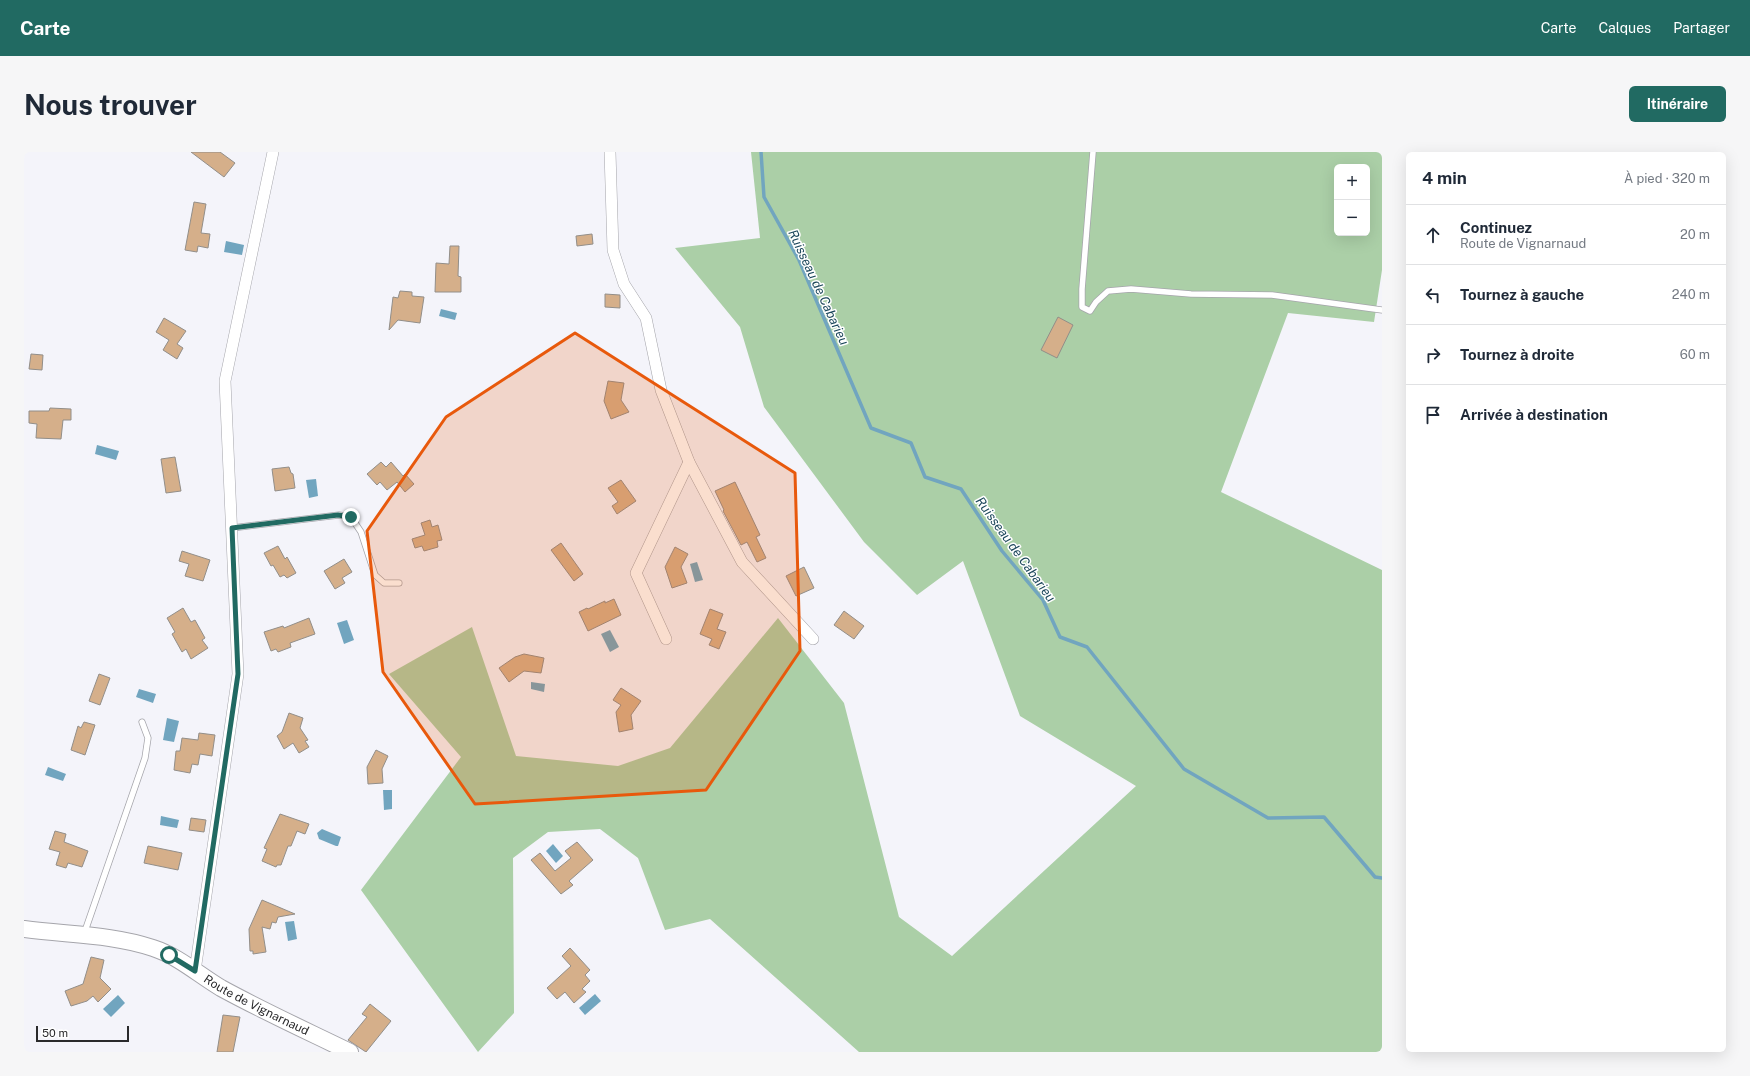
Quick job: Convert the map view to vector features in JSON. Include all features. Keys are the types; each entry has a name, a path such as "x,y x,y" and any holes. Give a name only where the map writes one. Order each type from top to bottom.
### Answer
{"street":[{"path":"195,971 238,674 225,381 273,152"},
{"path":"610,152 613,250 624,284 646,318 661,390 689,462 742,562 813,638"},
{"path":"666,639 636,573 689,462"},
{"name":"Route de Vignarnaud","path":"24,929 125,940 155,948 195,971 210,982 243,1000 350,1052"}],"lane":[{"path":"1093,152 1082,307 1090,311 1096,302 1108,291 1131,289 1191,294 1272,295 1382,310"},
{"path":"232,528 338,515 351,517 361,532 375,575 384,583 399,583"},
{"path":"84,935 145,758 148,738 142,722"}],"highlighted area":[{"path":"575,333 795,473 800,651 706,790 475,804 383,672 367,531 446,417"}],"green space":[{"path":"751,152 1382,152 1382,270 1374,322 1288,313 1221,492 1382,570 1382,1052 859,1052 710,919 665,930 638,858 600,829 548,832 513,858 514,1013 478,1052 361,890 461,757 389,674 472,627 516,756 618,766 670,748 778,618 844,703 899,917 952,956 1136,786 1020,716 963,561 917,595 864,542 764,407 740,327 675,248 760,238"}],"water":[{"path":"226,241 244,245 242,255 224,252"},
{"path":"441,309 457,313 455,320 439,316"},
{"path":"97,445 119,451 116,460 95,454"},
{"path":"316,479 318,496 309,498 306,480"},
{"path":"697,562 703,580 695,582 690,564"},
{"path":"347,620 354,640 344,644 337,623"},
{"path":"610,630 619,647 610,652 601,634"},
{"path":"531,682 545,684 544,692 531,689"},
{"path":"139,689 156,694 153,703 136,697"},
{"path":"167,718 179,721 174,742 163,740"},
{"path":"48,767 66,774 63,781 45,775"},
{"path":"383,790 392,790 392,809 384,810"},
{"path":"161,816 179,820 177,828 160,825"},
{"path":"322,829 341,837 338,846 319,839 317,833"},
{"path":"553,844 563,856 556,863 546,851"},
{"path":"294,921 297,939 288,941 285,922"},
{"path":"595,994 601,1001 585,1015 579,1008"},
{"path":"118,995 125,1003 111,1017 103,1009"}],"building":[{"path":"191,152 220,152 235,163 224,177"},
{"path":"194,202 206,204 201,233 210,234 208,248 198,246 197,252 185,250"},
{"path":"592,234 593,244 577,246 576,236"},
{"path":"450,246 459,246 458,276 461,277 461,292 435,292 436,263 449,264"},
{"path":"400,291 412,292 412,296 424,297 420,323 398,320 389,330 393,297 398,298"},
{"path":"605,294 620,295 620,308 605,307"},
{"path":"1058,317 1073,325 1057,358 1041,350"},
{"path":"164,318 186,331 177,344 183,348 177,359 163,350 169,340 156,332"},
{"path":"31,354 43,355 42,370 29,369"},
{"path":"608,381 624,383 621,400 629,412 611,419 604,401"},
{"path":"50,408 71,409 71,420 63,420 61,439 36,438 37,424 29,423 29,411 49,411"},
{"path":"175,457 181,491 166,493 161,459"},
{"path":"381,462 386,467 391,462 403,476 405,474 414,484 405,492 397,482 387,490 380,482 377,485 367,474"},
{"path":"289,467 291,473 293,474 295,488 275,491 272,469"},
{"path":"621,480 636,501 617,514 612,506 618,502 608,488"},
{"path":"735,482 760,535 756,537 766,558 757,562 747,542 741,545 723,511 724,510 715,491"},
{"path":"430,520 432,527 438,525 442,540 437,541 438,547 424,551 422,546 415,548 412,539 425,535 421,523"},
{"path":"561,543 583,574 574,581 551,550"},
{"path":"278,546 285,559 287,557 296,573 287,578 284,575 280,577 273,565 271,566 264,553"},
{"path":"675,547 688,554 681,567 687,583 672,588 665,567"},
{"path":"182,551 210,560 203,581 185,576 189,564 179,561"},
{"path":"344,559 352,572 342,578 345,583 335,589 324,571"},
{"path":"804,567 814,588 796,596 786,576"},
{"path":"614,599 621,615 588,631 579,612 605,601 605,603"},
{"path":"183,608 191,622 195,620 205,638 202,640 208,648 191,659 186,649 182,652 172,634 175,632 167,618"},
{"path":"710,609 723,614 717,629 726,632 719,649 709,645 712,639 700,634"},
{"path":"844,611 864,626 854,639 834,625"},
{"path":"309,618 315,634 290,643 291,647 278,652 276,649 271,651 264,632 283,626 284,628"},
{"path":"524,654 544,658 541,673 524,671 509,682 499,668 515,657"},
{"path":"99,674 110,678 100,705 89,701"},
{"path":"621,688 641,701 631,715 633,729 619,732 616,712 621,705 613,700"},
{"path":"289,713 303,718 300,728 308,740 305,741 309,747 299,753 293,743 284,749 277,736 282,732"},
{"path":"84,722 95,725 85,755 71,750 78,726 81,728"},
{"path":"199,733 215,735 212,756 200,754 198,765 192,764 190,773 174,770 176,751 180,751 182,738 198,740"},
{"path":"376,750 388,756 382,769 383,783 368,784 367,767"},
{"path":"280,814 309,824 305,834 297,831 291,846 288,846 281,865 277,865 276,867 262,861 267,849 264,848"},
{"path":"191,818 206,820 204,832 189,830"},
{"path":"55,831 66,834 64,842 88,851 82,867 68,863 66,868 56,865 60,852 49,849"},
{"path":"577,842 593,860 569,881 573,885 561,894 531,860 540,853 555,871 571,858 565,851"},
{"path":"148,846 182,853 178,870 144,863"},
{"path":"262,900 295,914 278,917 276,923 272,922 270,929 262,927 266,952 253,954 253,951 250,951 249,929"},
{"path":"570,948 590,970 585,975 590,981 582,989 586,992 574,1003 565,992 557,999 547,988 571,966 562,956"},
{"path":"91,957 104,960 100,978 111,989 98,1002 93,996 87,1001 71,1006 65,991 83,984"},
{"path":"370,1004 391,1021 366,1052 348,1040 367,1017 362,1014"},
{"path":"223,1015 240,1017 233,1052 217,1052"}],"waterway":[{"name":"Ruisseau de Cabarieu","path":"761,152 764,197 799,260 871,428 911,443 925,477 961,489 1002,551 1043,600 1060,637 1087,647 1184,769 1268,818 1324,817 1375,877 1382,878"}],"route":[{"path":"169,955 195,971 238,674 232,528 338,515 351,517"}]}
